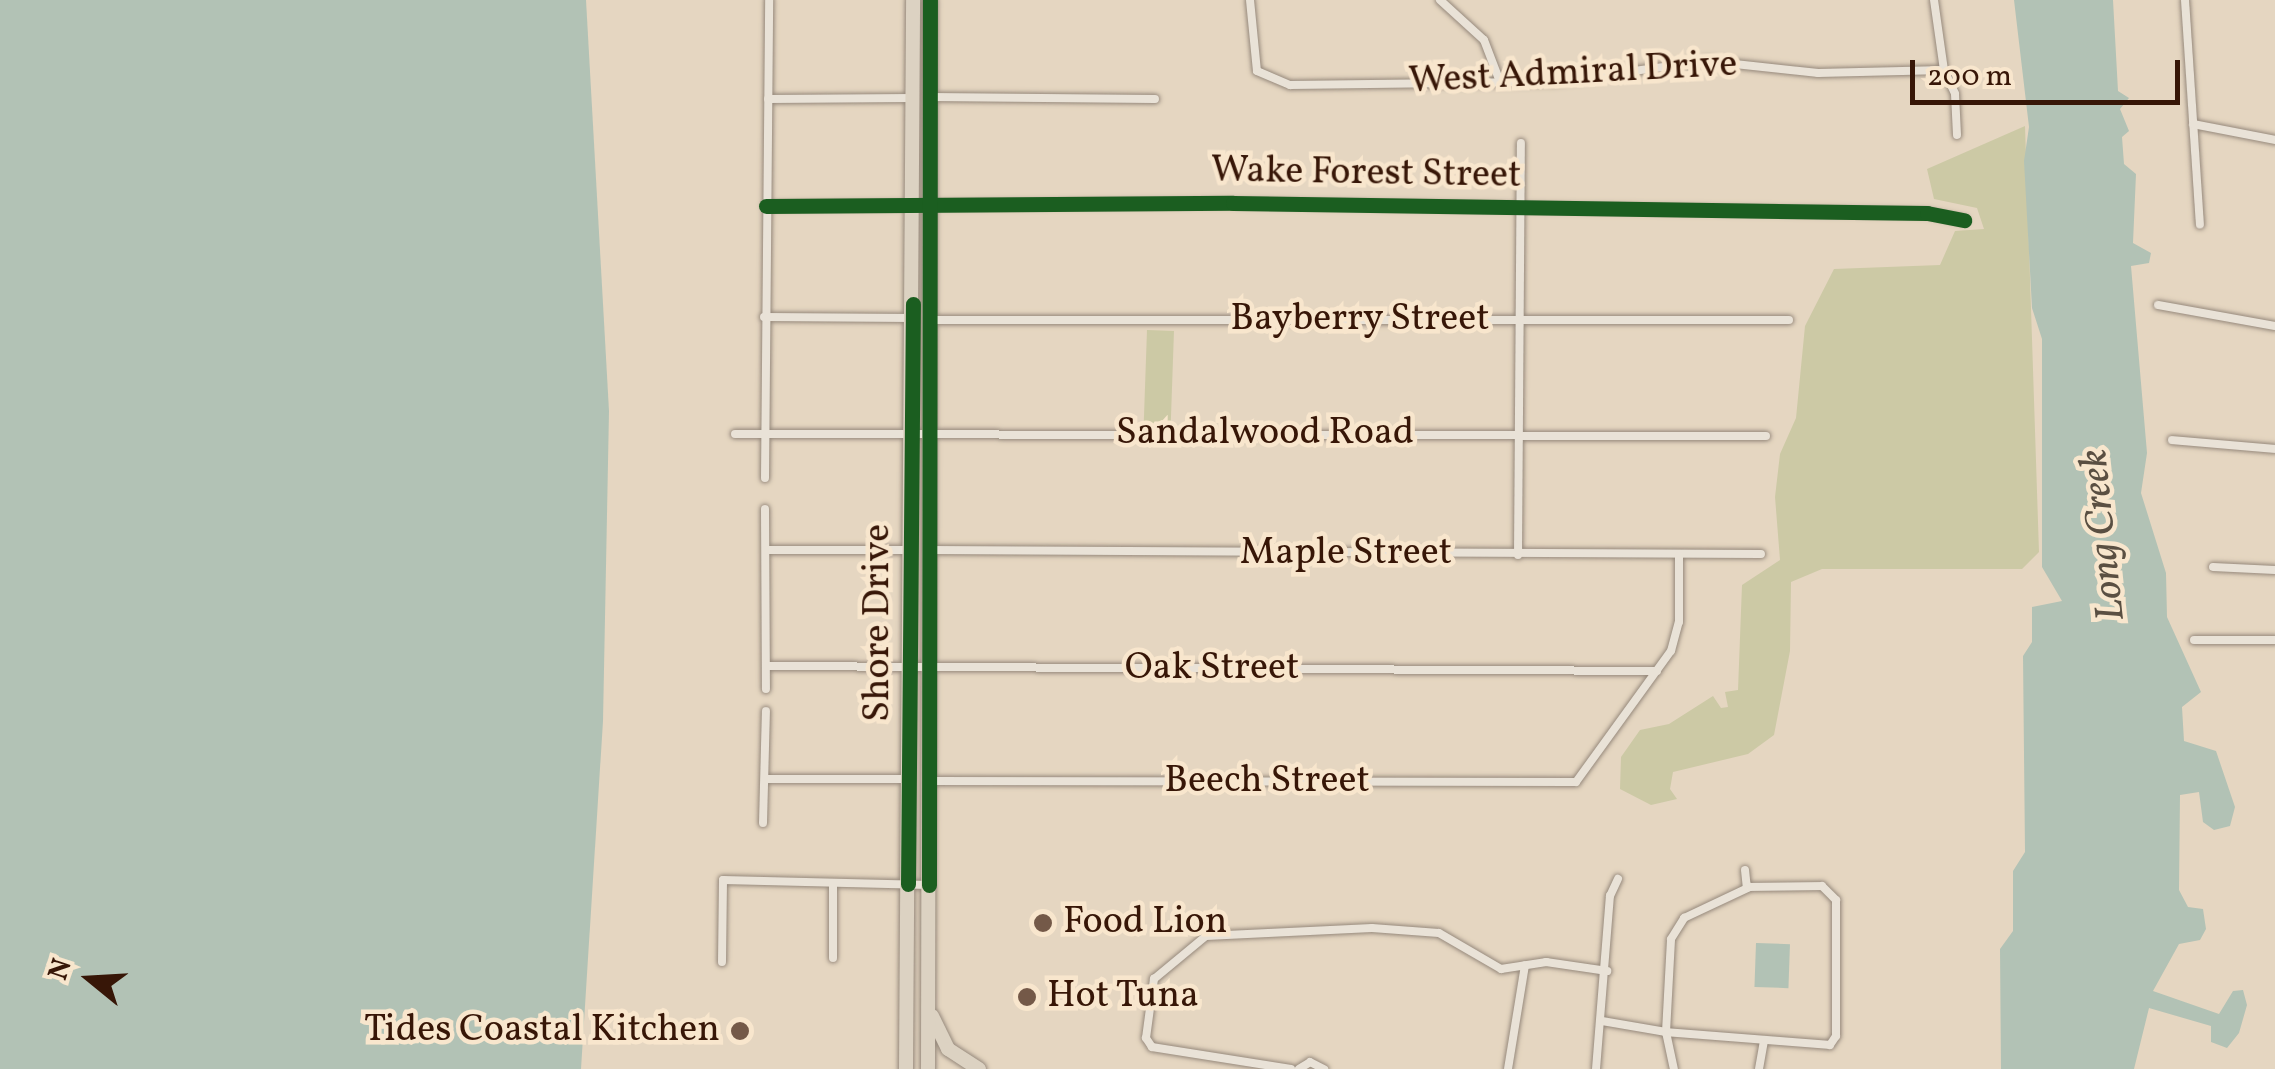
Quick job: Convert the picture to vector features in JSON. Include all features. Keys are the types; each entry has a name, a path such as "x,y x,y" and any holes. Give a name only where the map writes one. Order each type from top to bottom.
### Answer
{"highway":[{"name":"Shore Drive","path":"906,1069 912,667 913,0"},
{"name":"Shore Drive","path":"928,1069 930,0"},
{"path":"928,994 942,1039 979,1069"}],"street":[{"path":"765,478 769,0"},
{"name":"West Admiral Drive","path":"1250,0 1254,64 1262,77 1290,85 1595,79 1708,61 1818,73 1944,70"},
{"path":"1440,0 1484,40 1500,82"},
{"path":"1934,0 1944,70 1955,94 1957,136"},
{"path":"2184,0 2200,224"},
{"path":"930,97 1155,99"},
{"path":"768,98 913,98"},
{"path":"2193,124 2275,140"},
{"path":"1518,555 1521,143"},
{"name":"Wake Forest Street","path":"766,206 1927,213 1964,220"},
{"path":"2158,305 2275,326"},
{"path":"764,318 913,318"},
{"name":"Bayberry Street","path":"930,320 1789,320"},
{"name":"Sandalwood Road","path":"735,434 1766,436"},
{"path":"2172,440 2275,449"},
{"path":"766,509 766,689"},
{"path":"766,550 912,550"},
{"name":"Maple Street","path":"930,550 1761,554"},
{"path":"1657,671 1678,630 1679,556"},
{"path":"2213,567 2275,570"},
{"path":"2194,640 2275,640"},
{"name":"Oak Street","path":"766,666 1657,671"},
{"name":"Beech Street","path":"929,782 1582,779 1657,671"},
{"path":"763,823 766,711"},
{"path":"767,780 910,778"},
{"path":"1745,870 1747,888"},
{"path":"1596,1069 1610,896 1618,879"},
{"path":"722,962 723,880 929,885"},
{"path":"832,882 834,958"},
{"path":"1602,1021 1666,1032 1822,1048 1834,1041 1836,900 1822,886 1747,888 1691,913 1674,930 1666,1032 1674,1069"},
{"path":"1324,1069 1310,1062 1295,1069 1152,1048 1146,1038 1154,979 1206,936 1372,928 1427,930 1494,968 1525,965 1606,971"},
{"path":"1508,1069 1525,965"},
{"path":"1759,1069 1764,1041"}],"shaded area":[{"path":"2025,126 2039,552 2022,569 1822,569 1791,582 1790,651 1774,735 1748,754 1673,772 1670,789 1677,799 1651,805 1620,789 1621,757 1640,730 1669,724 1713,696 1721,708 1728,707 1725,692 1738,690 1742,585 1780,560 1775,497 1780,454 1796,418 1805,326 1834,269 1940,265 1955,231 1984,229 1977,208 1934,199 1927,169"},
{"path":"1147,330 1174,331 1171,429 1144,428"}],"water":[{"path":"0,0 586,0 609,411 603,721 581,1069 0,1069"},
{"name":"Long Creek","path":"2014,0 2113,0 2118,91 2129,98 2120,109 2129,131 2122,137 2124,164 2136,174 2133,243 2151,253 2149,263 2131,266 2147,453 2141,493 2166,573 2167,617 2201,692 2182,707 2184,741 2216,751 2235,807 2230,826 2214,830 2203,822 2199,792 2180,795 2179,890 2188,907 2203,909 2206,929 2200,940 2179,944 2153,991 2219,1014 2233,991 2243,990 2247,1005 2239,1033 2227,1048 2211,1042 2211,1026 2149,1008 2134,1069 2001,1069 2000,949 2013,931 2013,871 2025,852 2023,656 2032,642 2032,607 2062,601 2042,567 2042,339 2032,308 2024,161 2029,127"},
{"path":"1756,943 1790,944 1788,988 1754,987"}],"cycle path":[{"path":"929,885 930,0"},
{"path":"766,206 1233,203 1927,213 1964,220"},
{"path":"908,884 913,304"}],"place":[{"name":"Food Lion","path":"1043,923"},
{"name":"Hot Tuna","path":"1027,997"},
{"name":"Tides Coastal Kitchen","path":"740,1031"}]}
